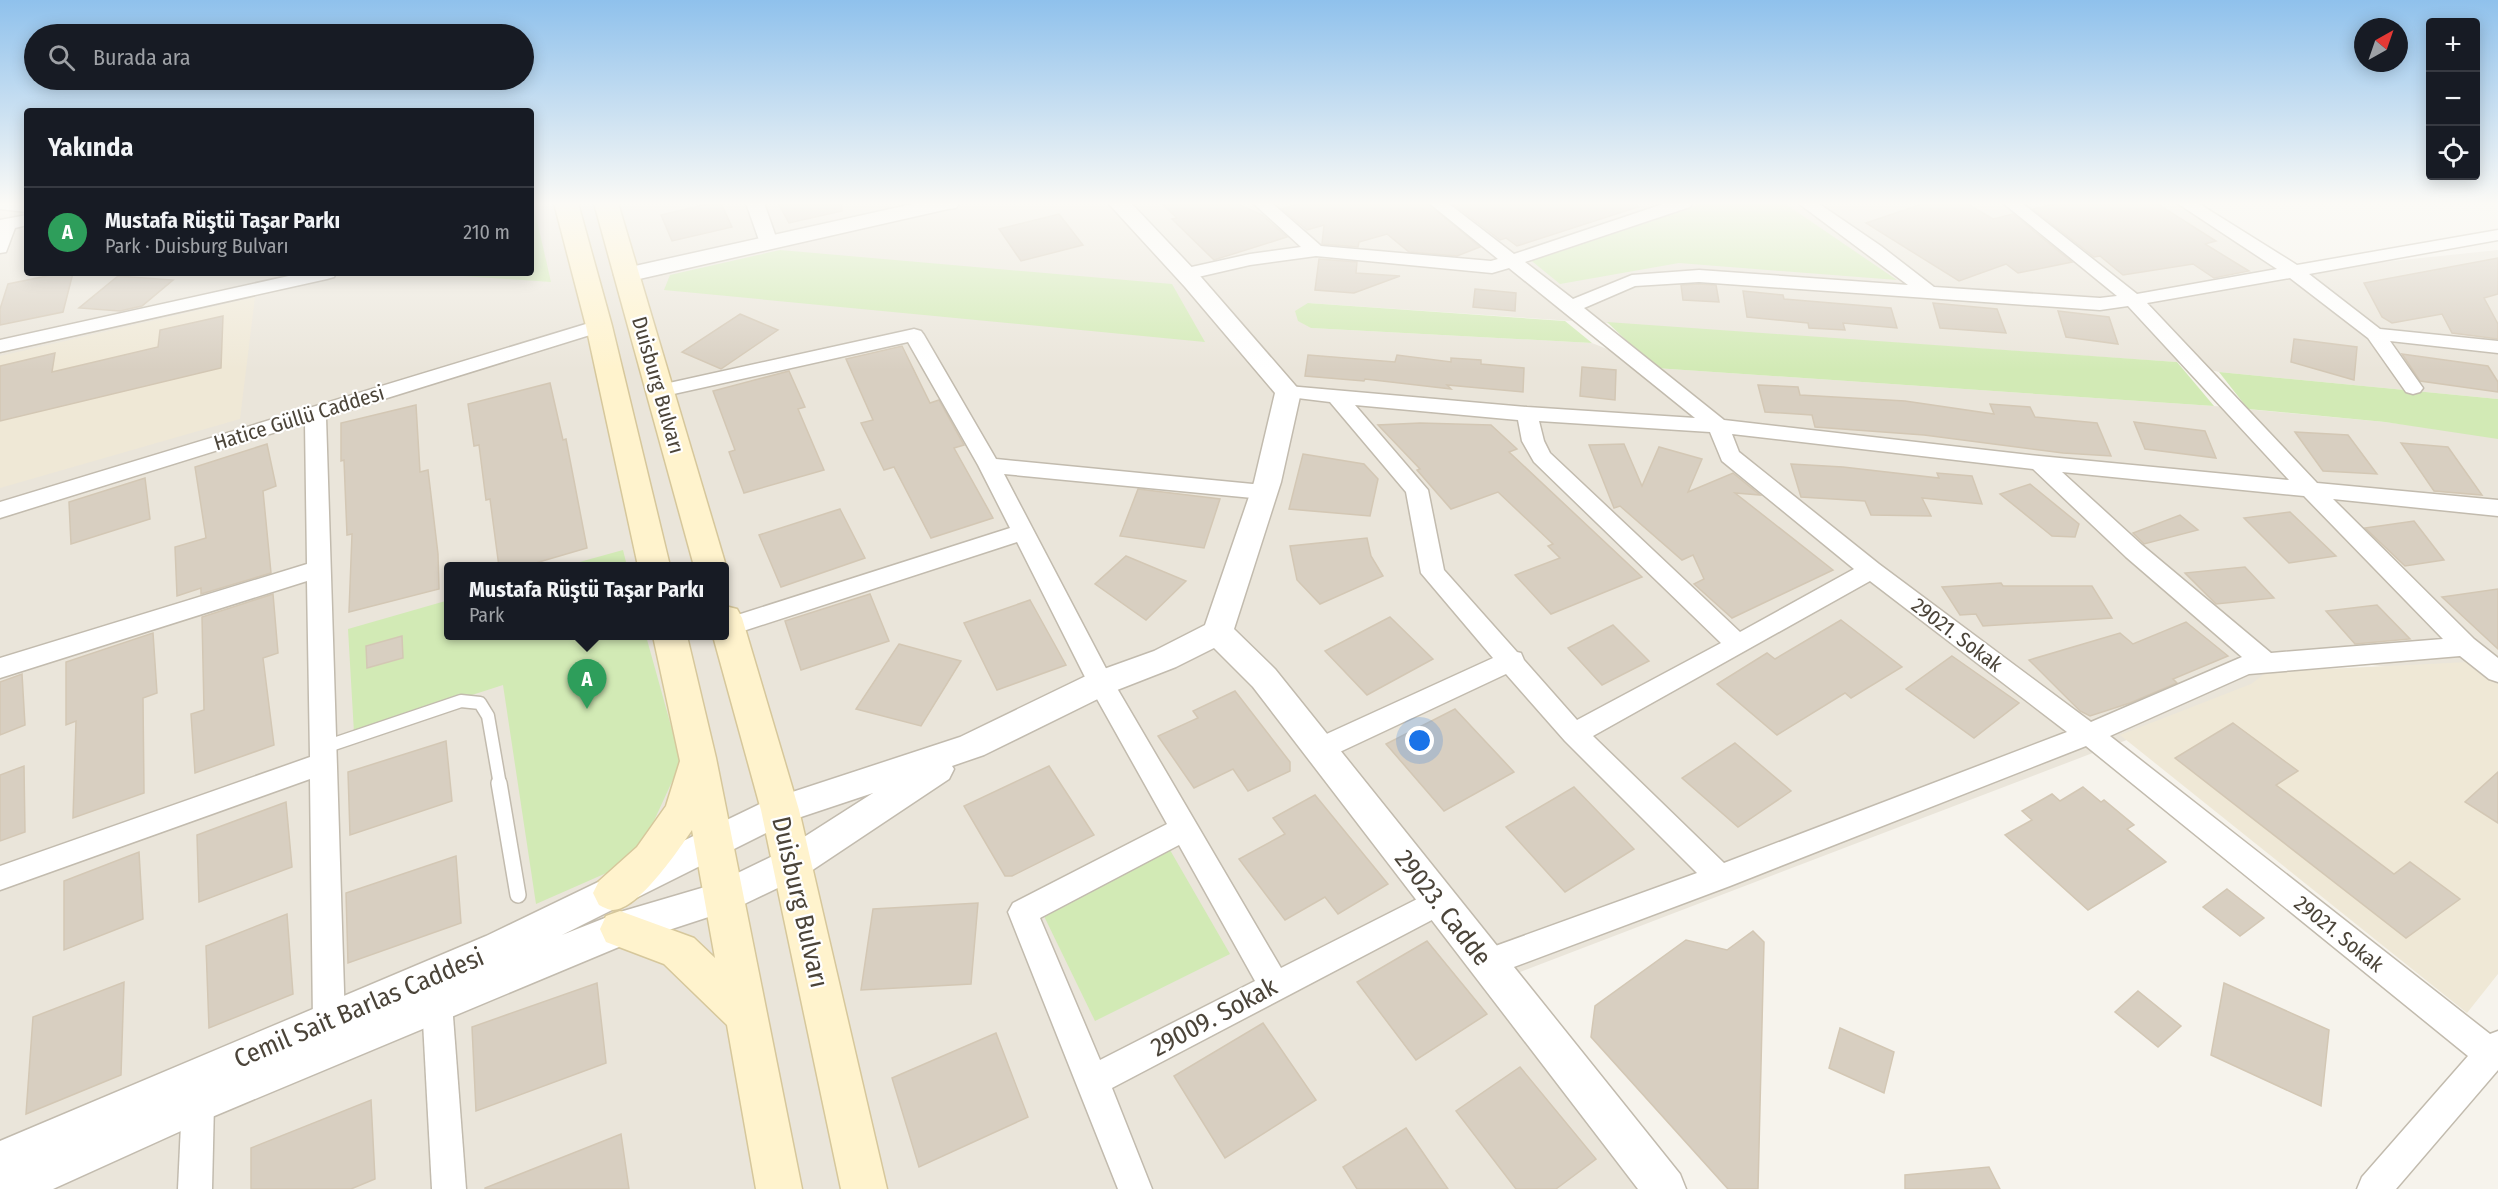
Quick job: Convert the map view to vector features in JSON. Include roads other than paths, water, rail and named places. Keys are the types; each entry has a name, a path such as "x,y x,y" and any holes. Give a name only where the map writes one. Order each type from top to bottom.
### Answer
{"main road":[{"name":"Duisburg Bulvarı","path":"581,258 599,326 653,562"},
{"name":"Duisburg Bulvarı","path":"621,258 709,562"},
{"name":"Duisburg Bulvarı","path":"729,633 780,810 864,1189"},
{"path":"671,640 698,758 779,1189"},
{"path":"698,758 684,810 616,911 679,951 746,1015"}],"street":[{"path":"626,275 700,258"},
{"path":"1171,258 1288,392 1527,414 1718,426 2039,463 2498,508"},
{"path":"1185,274 1256,258"},
{"path":"1398,258 1492,267 1516,258"},
{"path":"1886,258 1930,292"},
{"path":"2081,258 2133,300 2310,489 2465,646 2498,672"},
{"path":"2272,258 2375,334 2414,388"},
{"path":"1571,307 1632,281 1699,276 2100,304 2368,258"},
{"name":"29021. Sokak","path":"1511,260 1718,426 1730,456 1870,570 2089,734 2494,1051"},
{"path":"0,346 314,276"},
{"name":"Hatice Güllü Caddesi","path":"0,510 599,326"},
{"path":"2375,334 2498,346"},
{"path":"660,391 914,335 989,465 1101,683 1274,985"},
{"path":"972,746 1101,683 1165,659 1218,632 1263,492 1284,416 1288,392"},
{"path":"1336,396 1417,490 1433,573 1575,734 1720,877"},
{"path":"315,413 329,1022"},
{"path":"1527,414 1533,441 1542,457 1738,645"},
{"path":"2039,463 2134,551 2266,663"},
{"path":"989,465 1263,492"},
{"path":"729,622 1022,532"},
{"path":"0,668 319,569"},
{"path":"1575,734 1870,570"},
{"name":"29023. Cadde","path":"1218,632 1264,678 1659,1187"},
{"path":"1487,963 1720,877 2089,734 2247,665 2465,646"},
{"path":"1318,750 1512,660"},
{"name":"Cemil Sait Barlas Caddesi","path":"4,1189 198,1103 437,1003 616,911 714,844 780,810 972,746"},
{"name":"Cemil Sait Barlas Caddesi","path":"0,1162 499,948 616,911 723,897 792,864 972,746"},
{"path":"0,878 323,755"},
{"path":"1135,1189 1023,912 1183,829"},
{"name":"29009. Sokak","path":"1093,1081 1274,985 1439,902"},
{"path":"437,1003 449,1189"},
{"path":"2374,1189 2494,1051"},
{"path":"195,1189 198,1103"}],"lane":[{"path":"323,755 461,701 480,703 488,716 518,895"}],"place":[{"name":"Mustafa Rüştü Taşar Parkı","path":"587,709"}]}
